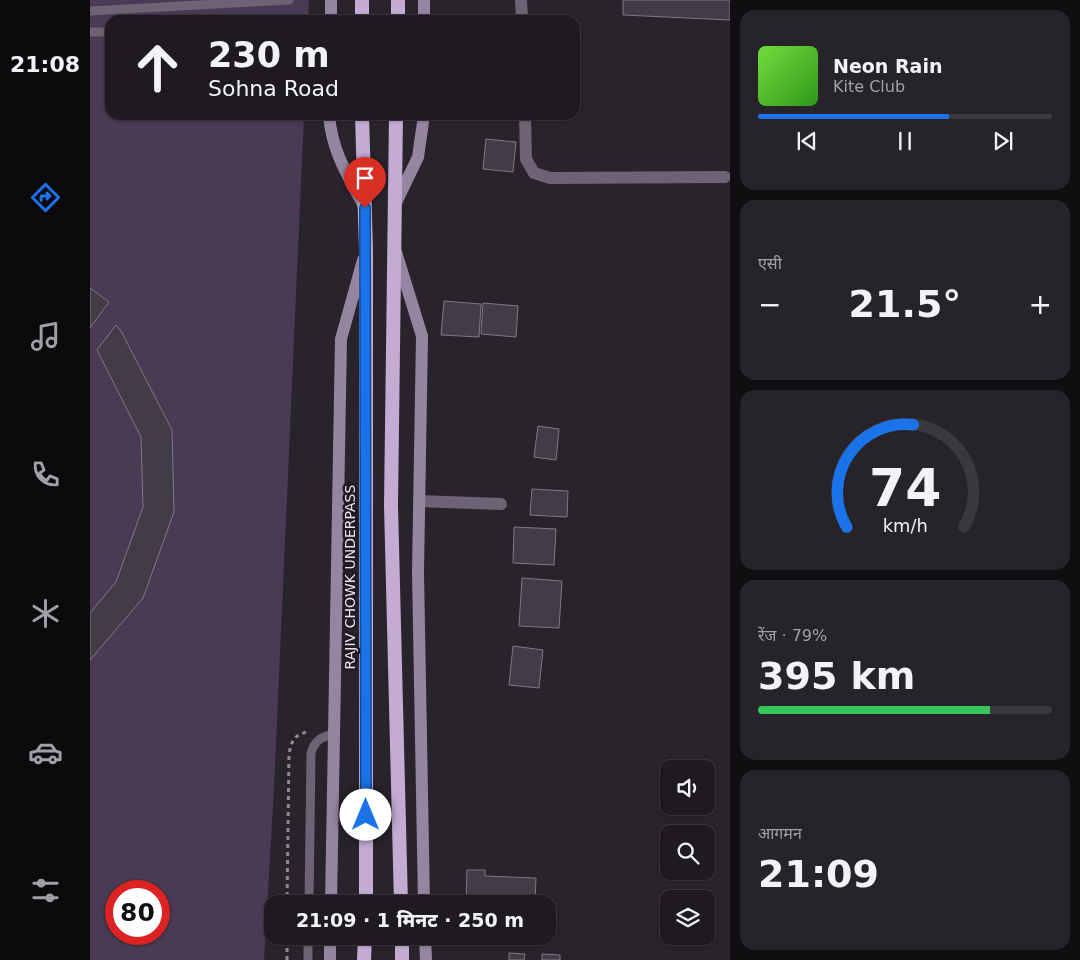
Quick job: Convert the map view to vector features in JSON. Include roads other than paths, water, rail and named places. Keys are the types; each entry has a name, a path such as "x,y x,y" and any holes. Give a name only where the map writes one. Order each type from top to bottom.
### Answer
{"highway":[{"path":"362,0 362,15"},
{"path":"398,0 398,15"},
{"name":"RAJIV CHOWK UNDERPASS","path":"362,120 366,251 366,895"},
{"path":"396,120 391,505 401,895"},
{"path":"364,960 365,945"},
{"path":"402,945 402,960"}],"main road":[{"path":"331,0 331,15"},
{"path":"424,0 424,15"},
{"path":"329,120 331,137 336,152 365,208"},
{"path":"396,205 418,157 423,120"},
{"path":"395,249 422,336 418,572 424,895"},
{"path":"331,895 340,339 366,251"},
{"path":"330,945 330,960"},
{"path":"425,945 426,960"}],"street":[{"path":"521,0 522,15"},
{"path":"525,120 526,159 534,173 550,178 725,177"},
{"path":"419,502 501,504"}],"lane":[{"path":"90,11 289,0"},
{"path":"90,32 105,32"},
{"path":"309,895 311,753 314,743 334,729"},
{"path":"308,945 308,960"}]}
